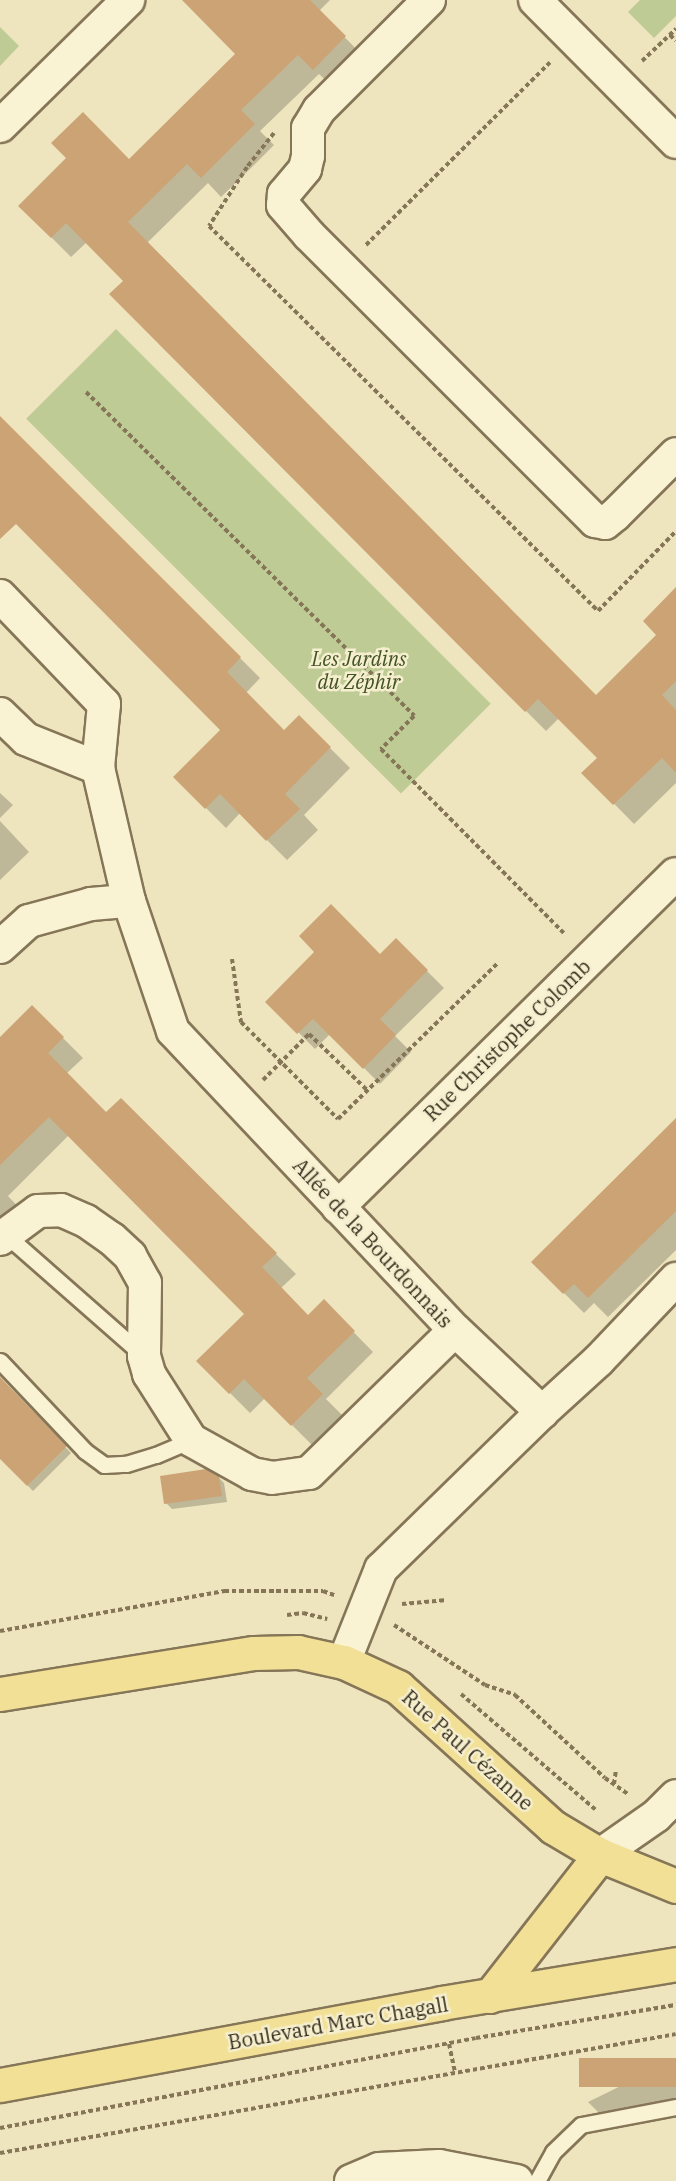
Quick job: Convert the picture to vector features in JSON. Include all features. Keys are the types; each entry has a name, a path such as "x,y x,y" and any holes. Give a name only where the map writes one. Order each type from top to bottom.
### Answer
{"main road":[{"name":"Rue Paul Cézanne","path":"0,1694 254,1653 298,1652 344,1662 398,1687 553,1827 600,1855 676,1886"},
{"path":"490,1996 600,1855"},
{"name":"Boulevard Marc Chagall","path":"0,2085 676,1964"}],"street":[{"path":"0,126 128,0"},
{"path":"429,0 319,110 308,128 305,169 284,194 283,205 290,216 594,522 605,523 615,515 676,454"},
{"path":"536,0 676,142"},
{"name":"Allée de la Bourdonnais","path":"0,596 104,704 98,768 129,902 173,1031 455,1330 542,1412"},
{"path":"0,714 26,739 98,768"},
{"name":"Rue Christophe Colomb","path":"338,1207 676,874"},
{"path":"0,947 30,921 91,904 129,902"},
{"path":"2,1236 38,1211 61,1210 86,1221 112,1239 130,1256 145,1283 144,1356 149,1374 191,1440 252,1474 272,1478 309,1473 455,1330"},
{"path":"344,1662 381,1569 542,1412 599,1360 676,1280"},
{"path":"600,1855 656,1816 676,1796"},
{"path":"351,2181 379,2169 439,2166 517,2181"}],"lane":[{"path":"2,1236 144,1356"},
{"path":"0,1361 85,1451 104,1465 126,1464 191,1440"},
{"path":"537,2181 553,2152 581,2125 676,2108"}],"path":[{"path":"618,84 676,29"},
{"path":"670,35 676,41"},
{"path":"342,269 574,38"},
{"path":"276,130 247,167 209,226 598,611 676,531"},
{"path":"86,393 414,716 381,748 590,959"},
{"path":"232,959 241,1022 338,1119 499,962"},
{"path":"240,1102 309,1034 367,1090"},
{"path":"614,1784 616,1770"},
{"path":"0,2128 449,2044 676,2005"},
{"path":"0,2153 676,2034"},
{"path":"449,2044 455,2072"}],"green space":[{"path":"640,0 676,0 676,16 654,38 628,12"},
{"path":"0,27 19,46 0,66"},
{"name":"Les Jardins du Zéphir","path":"116,329 491,704 401,794 26,419"}],"building":[{"path":"182,0 310,0 346,36 313,70 298,55 241,110 255,124 201,178 187,164 128,222 596,695 656,635 643,621 676,587 676,681 662,695 676,710 676,773 662,758 613,805 581,773 597,758 538,699 525,712 109,294 123,281 66,223 51,238 18,206 66,158 51,143 83,112 129,159 235,54"},
{"path":"0,416 241,657 227,672 284,730 299,715 331,747 285,794 300,809 266,841 220,794 205,809 173,777 220,730 16,524 0,539"},
{"path":"331,904 380,954 396,938 428,970 380,1019 396,1035 363,1069 313,1019 297,1034 265,1002 314,952 299,936"},
{"path":"32,1005 64,1037 48,1053 106,1112 121,1098 277,1253 262,1267 308,1315 324,1299 355,1331 307,1378 323,1394 291,1426 244,1379 229,1394 196,1361 244,1314 49,1117 0,1165 0,1037"},
{"path":"676,1118 676,1211 588,1298 574,1284 563,1294 531,1262"},
{"path":"0,1377 67,1446 27,1486 0,1459"},
{"path":"206,1469 219,1476 222,1496 164,1504 160,1476"},
{"path":"579,2058 676,2058 676,2087 579,2087"}]}
